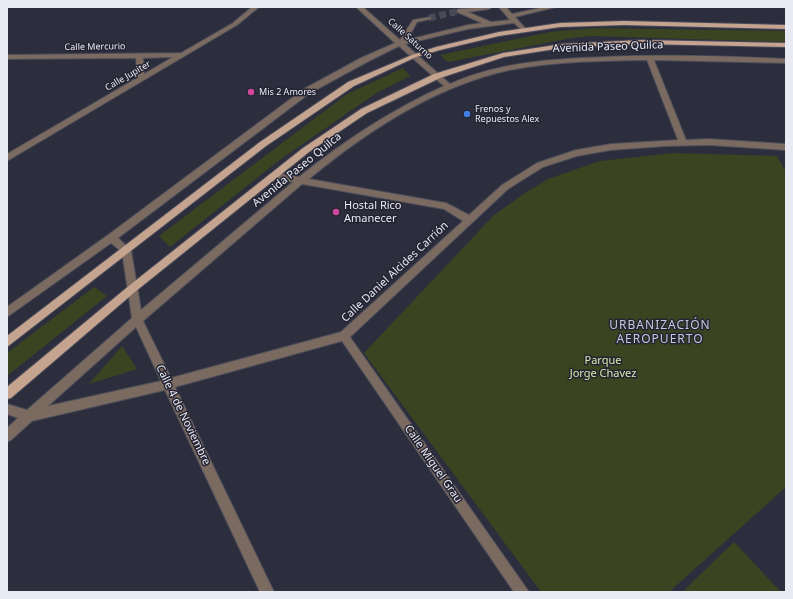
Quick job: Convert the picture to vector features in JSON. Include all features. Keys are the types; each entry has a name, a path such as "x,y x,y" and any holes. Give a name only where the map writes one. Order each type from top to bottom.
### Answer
{"main road":[{"name":"Avenida Paseo Quilca","path":"7,342 263,144 351,84 414,56 438,48 523,29 560,25 624,23 786,27"},
{"name":"Avenida Paseo Quilca","path":"7,394 133,288 306,150 364,111 437,76 503,55 562,46 641,42 786,45"}],"street":[{"name":"Calle Jupiter","path":"7,158 235,24 256,7"},
{"name":"Calle Saturno","path":"359,7 448,86"},
{"path":"462,10 489,7"},
{"path":"502,7 523,29"},
{"path":"7,312 111,238 307,91 364,60 401,43 468,28 491,25 553,7"},
{"path":"462,10 491,25"},
{"path":"401,43 415,21 429,18"},
{"path":"140,55 141,79"},
{"name":"Calle Mercurio","path":"8,58 183,55"},
{"path":"649,57 683,143"},
{"name":"Avenida Paseo Quilca","path":"7,436 137,319 326,159 385,119 448,86 496,71 548,61 649,57 786,61"},
{"name":"Calle Daniel Alcides Carrión","path":"29,416 168,384 344,336 505,186 540,165 576,153 611,147 709,142 785,148"},
{"path":"274,176 446,206 469,220"},
{"path":"111,238 126,250"},
{"name":"Calle 4 de Noviembre","path":"126,250 137,319 268,592"},
{"name":"Calle Miguel Grau","path":"344,336 522,592"},
{"path":"7,408 29,416"}],"green space":[{"path":"593,28 786,31 786,42 591,36 572,38 448,62 440,55 550,32"},
{"path":"403,68 410,76 375,94 281,159 170,247 159,236 347,94"},
{"name":"Parque Jorge Chavez","path":"673,153 777,156 786,172 786,487 669,592 541,592 364,353 494,215 528,191 548,179 600,161"},
{"path":"94,287 107,296 7,376 7,353"},
{"path":"122,346 137,369 89,384"},
{"path":"734,542 781,592 682,592"}],"tunnel":[{"path":"429,18 459,11"}],"place":[{"name":"Mis 2 Amores","path":"251,92"},
{"name":"Frenos y Repuestos Alex","path":"467,114"},
{"name":"Hostal Rico Amanecer","path":"336,212"}],"district":[{"name":"URBANIZACIÓN AEROPUERTO","path":"660,333"}]}
